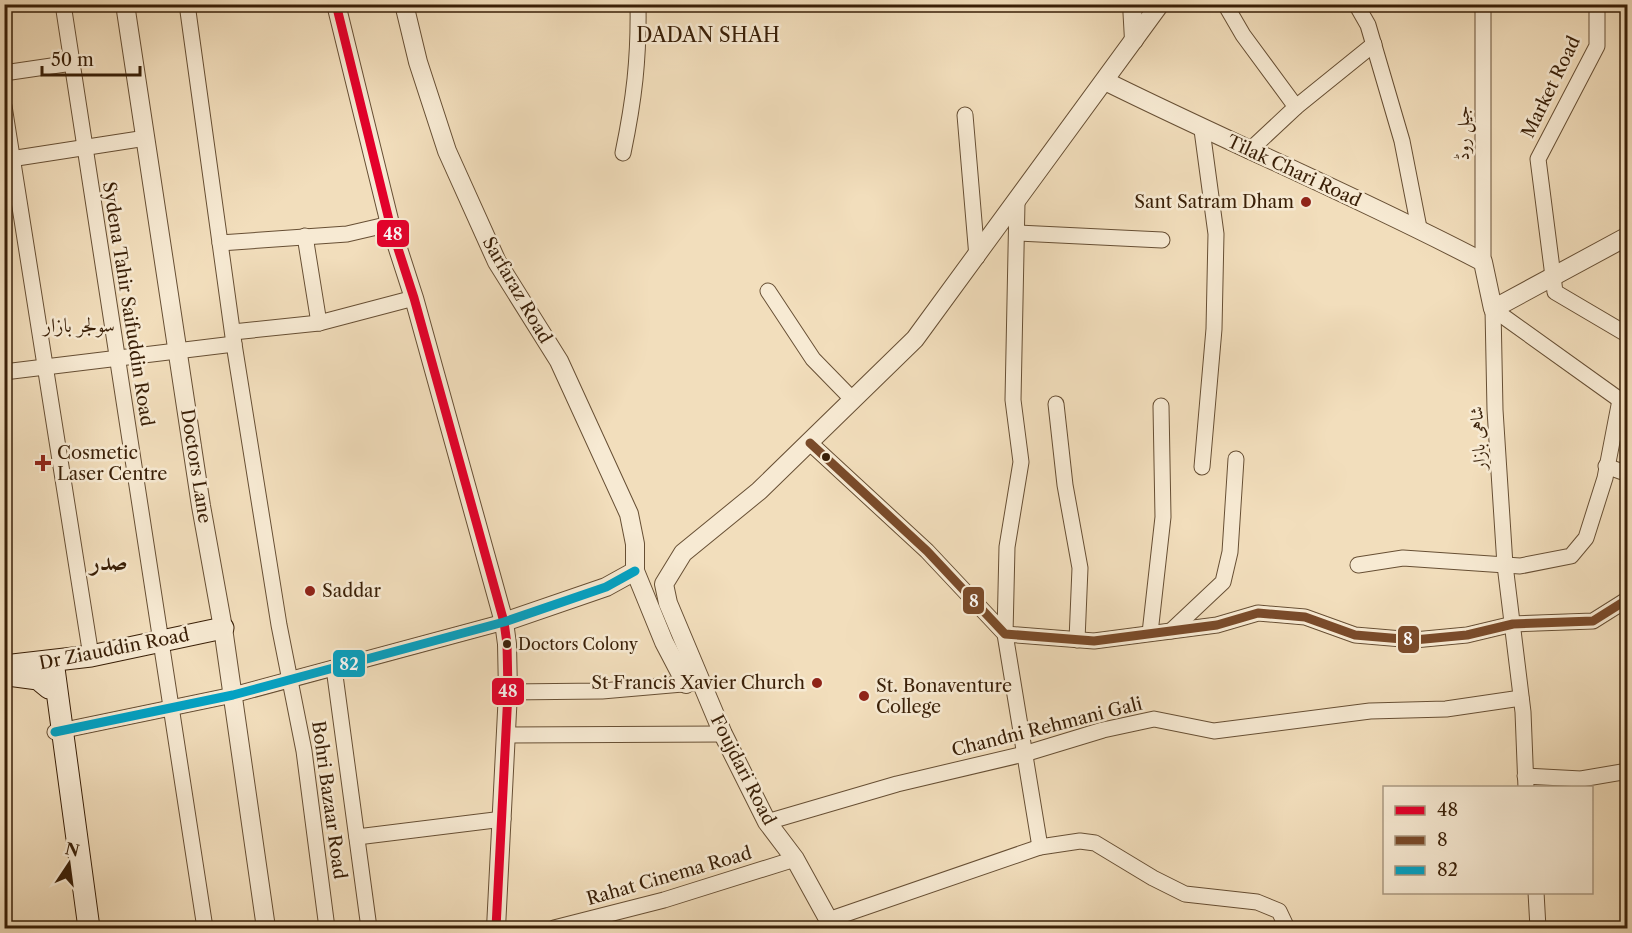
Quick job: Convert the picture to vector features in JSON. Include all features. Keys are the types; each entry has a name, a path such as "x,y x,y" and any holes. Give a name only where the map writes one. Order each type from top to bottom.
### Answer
{"main road":[{"name":"Dr Ziauddin Road","path":"4,666 91,656 224,628"},
{"path":"48,662 49,688 60,731 79,928"},
{"path":"48,662 89,928"},
{"name":"Dr Ziauddin Road","path":"4,674 38,679 49,688"}],"street":[{"name":"Sydena Tahir Saifuddin Road","path":"63,4 205,928"},
{"name":"Doctors Lane","path":"125,4 201,506 224,628 266,928"},
{"name":"Bohri Bazaar Road","path":"187,4 234,338 279,625 304,751 327,928"},
{"path":"336,4 390,224 414,298 504,622 508,692 507,735 496,928"},
{"name":"Sarfaraz Road","path":"404,4 418,62 447,151 497,262 559,361 629,514 635,544 635,571"},
{"path":"623,153 634,99 639,55 638,4"},
{"path":"1132,4 1134,40"},
{"path":"1160,4 915,339 810,442 927,551 1005,634 1094,641 1217,625 1258,613 1305,617 1355,635 1414,640 1467,635 1513,624 1593,621 1628,599"},
{"path":"1225,4 1243,35 1296,107"},
{"path":"1356,4 1368,26 1402,141 1419,228"},
{"name":"جیل روڈ","path":"1483,4 1483,262"},
{"name":"Market Road","path":"1554,285 1538,159 1597,46 1597,4"},
{"path":"1249,151 1296,107 1374,44"},
{"path":"4,73 72,63"},
{"name":"Tilak Chari Road","path":"1105,81 1203,130 1419,228 1483,262"},
{"path":"4,106 8,159 45,367 91,656"},
{"path":"965,115 977,257"},
{"path":"1202,467 1214,329 1216,234 1203,130"},
{"path":"8,159 146,138"},
{"path":"1017,202 1013,400 1021,462 1008,547 1005,634 1040,847"},
{"path":"220,243 346,234 390,224"},
{"path":"1018,233 1162,240"},
{"path":"305,236 319,322"},
{"path":"1492,309 1554,285 1628,236"},
{"path":"1358,565 1403,558 1520,566 1571,556 1586,538 1605,478 1606,466 1624,401 1492,309 1483,262"},
{"path":"1554,285 1628,335"},
{"path":"768,291 813,359 853,400"},
{"path":"4,372 179,351 319,322 414,298"},
{"name":"شاہی بازار","path":"1492,309 1495,410 1505,565 1521,698 1526,782"},
{"path":"1056,404 1065,485 1080,568 1077,640"},
{"path":"1150,633 1163,517 1161,406"},
{"name":"Foujdari Road","path":"810,442 759,491 683,553 664,584 693,683 723,734 767,822 795,859 830,924"},
{"path":"1170,631 1222,582 1230,552 1236,459"},
{"path":"1606,466 1628,474"},
{"path":"60,731 172,709 504,622 606,587 635,571 664,642 693,683"},
{"path":"334,668 369,928"},
{"path":"508,692 602,691 693,683"},
{"name":"Chandni Rehmani Gali","path":"767,822 897,784 1024,754 1103,730 1154,719 1214,731 1370,711 1446,709 1521,698"},
{"path":"507,735 723,734"},
{"path":"1526,782 1581,779 1628,771"},
{"path":"357,837 503,819"},
{"path":"830,924 1040,847 1080,841 1095,843 1153,878 1185,894 1257,902 1279,911 1287,928"},
{"name":"Rahat Cinema Road","path":"554,928 664,900 795,859"},
{"path":"1536,894 1538,928"}],"transit line":[{"name":"48","path":"336,4 390,224 414,298 504,622 508,692 496,928"},
{"name":"8","path":"810,443 927,551 1005,634 1094,641 1217,625 1258,613 1305,617 1355,635 1414,640 1467,635 1513,624 1593,621 1628,599"},
{"name":"82","path":"55,732 233,695 504,622 606,587 635,571"}],"place":[{"name":"Sant Satram Dham","path":"1306,202"},
{"name":"Cosmetic Laser Centre","path":"43,463"},
{"name":"Saddar","path":"310,591"},
{"name":"Doctors Colony","path":"507,644"},
{"name":"St Francis Xavier Church","path":"817,683"},
{"name":"St. Bonaventure College","path":"864,696"}],"district":[{"name":"DADAN SHAH","path":"708,35"},
{"name":"سولجر بازار","path":"79,325"},
{"name":"صدر","path":"109,561"}]}
